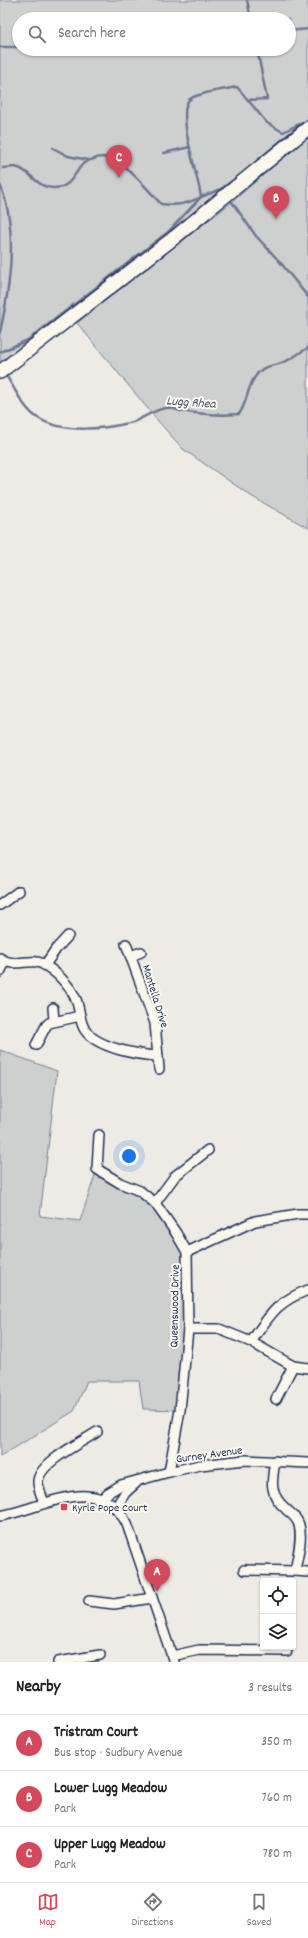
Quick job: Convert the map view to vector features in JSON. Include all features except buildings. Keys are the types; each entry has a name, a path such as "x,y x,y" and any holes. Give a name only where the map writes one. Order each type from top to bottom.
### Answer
{"highway":[{"path":"3,369 182,232 308,128"}],"street":[{"path":"0,905 19,892"},
{"path":"45,965 56,949 68,936"},
{"name":"Mantella Drive","path":"126,944 155,1023 159,1069"},
{"path":"131,956 141,952"},
{"path":"0,972 3,960 13,964 36,962 45,965 60,978 74,996 85,1030 99,1041 130,1054 158,1056"},
{"path":"53,1008 54,1020"},
{"path":"36,1045 46,1026 54,1020 80,1016"},
{"name":"Queenswood Drive","path":"98,1135 97,1169 120,1183 140,1191 154,1203 176,1233 187,1252 188,1329 180,1410 169,1472"},
{"path":"154,1203 175,1176 208,1150"},
{"path":"187,1252 255,1221 298,1214 308,1214"},
{"path":"251,1342 273,1311 290,1296 308,1290"},
{"path":"188,1329 219,1329 251,1342 293,1366 308,1368"},
{"path":"276,1399 293,1366"},
{"path":"44,1503 38,1481 42,1470 51,1461 97,1432"},
{"name":"Gurney Avenue","path":"102,1499 108,1493 121,1485 169,1472 232,1460 308,1463"},
{"path":"275,1461 271,1485 274,1495 284,1508 294,1515 299,1524 300,1534 295,1571"},
{"name":"Gurney Avenue","path":"116,1507 125,1493 138,1481"},
{"path":"0,1516 44,1503 80,1496 102,1499 116,1507 127,1524 173,1659 199,1650 287,1651"},
{"path":"244,1570 308,1572"},
{"path":"89,1601 114,1604 152,1598"},
{"path":"58,1662 100,1655"}],"shaded area":[{"path":"0,0 308,0 308,120 264,157 0,363"},
{"path":"308,136 308,528 251,496 183,449 77,323 232,202"},
{"path":"0,1050 57,1071 40,1216 80,1221 97,1169 155,1203 187,1252 188,1274 180,1410 143,1409 139,1381 87,1381 74,1411 0,1457"}],"waterway":[{"path":"247,0 250,12"},
{"path":"296,30 308,29"},
{"path":"0,47 12,47"},
{"path":"258,56 267,99 248,100 267,123 283,132 299,124"},
{"path":"3,168 15,167 25,171 43,185 59,188 67,184 85,162 103,157 111,159 127,169 161,204 177,205 186,203 201,197 186,130 186,106 190,99 205,93 237,87 248,100"},
{"path":"249,168 303,122"},
{"path":"164,153 190,147"},
{"path":"53,148 68,156 88,160"},
{"path":"0,352 28,340 168,232 201,197 221,189 239,176"},
{"name":"Lugg Rhea","path":"0,185 6,202 11,238 7,296 0,332"},
{"path":"232,202 256,236 280,262 308,297"},
{"name":"Lugg Rhea","path":"5,374 24,404 38,418 48,423 72,428 85,429 110,427 133,422 158,410 168,408 203,414 239,414 253,380 260,371 264,368 287,361 308,348"}],"place":[{"name":"Upper Lugg Meadow","path":"119,178"},
{"name":"Lower Lugg Meadow","path":"276,219"},
{"name":"Kyrle Pope Court","path":"64,1507"},
{"name":"Tristram Court","path":"157,1592"}]}
